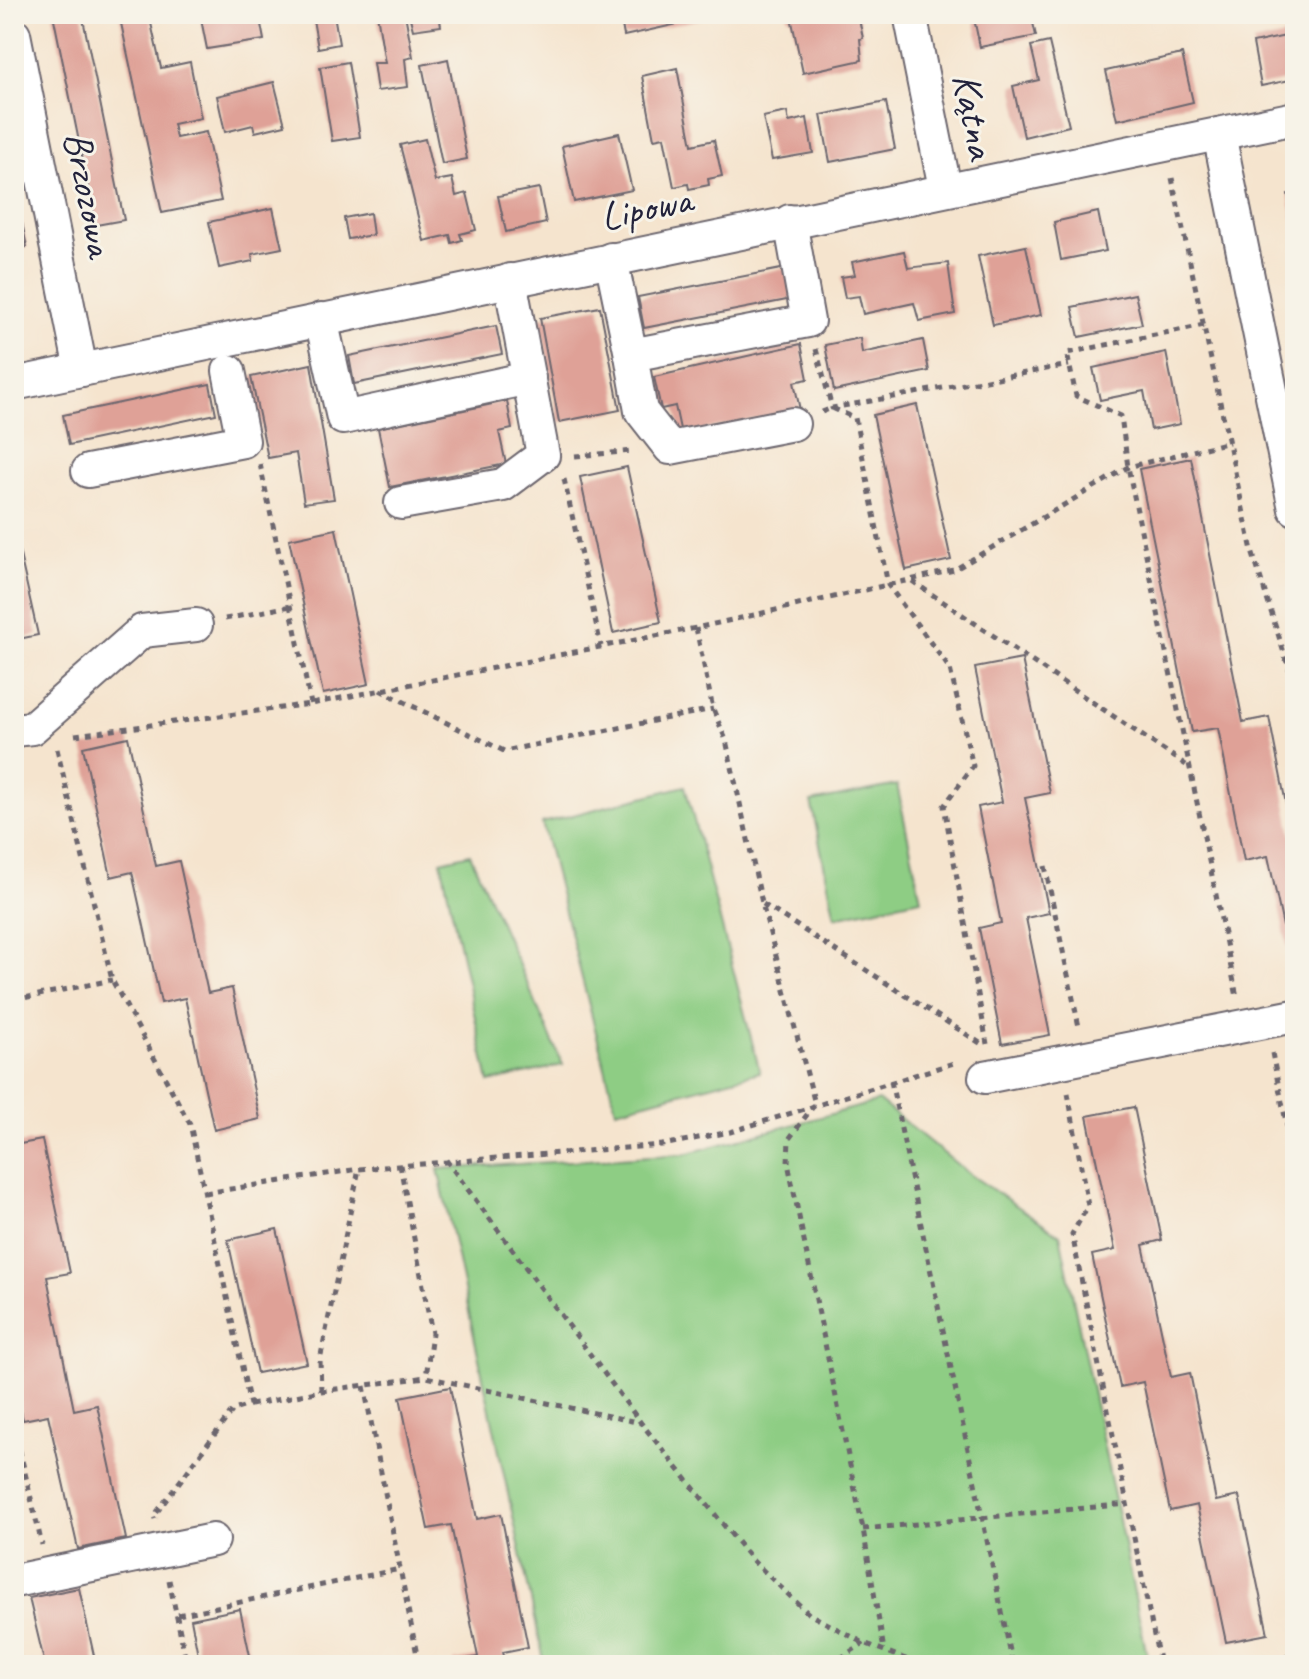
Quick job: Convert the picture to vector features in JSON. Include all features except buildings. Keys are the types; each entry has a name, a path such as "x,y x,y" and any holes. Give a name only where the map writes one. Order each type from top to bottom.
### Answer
{"street":[{"name":"Kątna","path":"910,14 945,188"},
{"name":"Brzozowa","path":"14,34 81,370"},
{"name":"Lipowa","path":"14,384 945,188 1295,118"},
{"path":"1219,134 1295,509"},
{"path":"631,355 808,321 790,221"},
{"path":"611,259 641,411 670,448 793,424"},
{"path":"401,503 503,485 543,455 510,280"},
{"path":"321,319 343,418 529,378"},
{"path":"88,471 243,441 229,371"},
{"path":"34,732 142,631 196,625"},
{"path":"982,1060 1295,1016"},
{"path":"14,1581 213,1540"}],"path":[{"path":"1172,178 1252,551 1295,688"},
{"path":"808,321 832,408"},
{"path":"1204,325 1067,353 1076,396 1121,416 1128,467 1239,1005"},
{"path":"793,424 832,408 1070,365"},
{"path":"832,408 855,418 888,585 950,669 973,766 944,806 982,1060"},
{"path":"250,1405 190,1124 112,980 34,732 311,704 696,628 954,570 1128,467 1229,442"},
{"path":"559,457 670,448"},
{"path":"263,469 311,704"},
{"path":"563,471 601,646"},
{"path":"910,580 1190,768"},
{"path":"196,625 291,606"},
{"path":"696,628 713,709 726,740 762,903 815,1104"},
{"path":"379,689 504,751 713,709"},
{"path":"1045,866 1081,1036"},
{"path":"762,903 982,1060"},
{"path":"14,1000 112,980"},
{"path":"1270,1042 1295,1166"},
{"path":"205,1193 359,1169 662,1145 730,1132 891,1081 982,1060"},
{"path":"891,1081 1013,1665"},
{"path":"1068,1088 1088,1206 1072,1234 1160,1665"},
{"path":"815,1104 789,1139 788,1163 863,1529 884,1650"},
{"path":"446,1160 641,1423 752,1560 809,1614 864,1643 921,1665"},
{"path":"400,1165 432,1333 426,1377"},
{"path":"321,1391 320,1360 359,1169"},
{"path":"187,1665 154,1516 233,1410 321,1391 426,1377 641,1423"},
{"path":"364,1386 419,1665"},
{"path":"14,1426 49,1574"},
{"path":"863,1529 1128,1504"},
{"path":"178,1615 400,1569"},
{"path":"830,1665 864,1643"},
{"path":"1251,1665 1295,1654"},
{"path":"1287,1656 1289,1665"}],"green space":[{"path":"897,785 921,899 835,917 811,802"},
{"path":"685,786 760,1072 616,1110 542,823"},
{"path":"470,854 563,1065 489,1082 441,861"},
{"path":"879,1101 968,1173 1060,1235 1149,1665 545,1665 438,1169 685,1154"}]}
